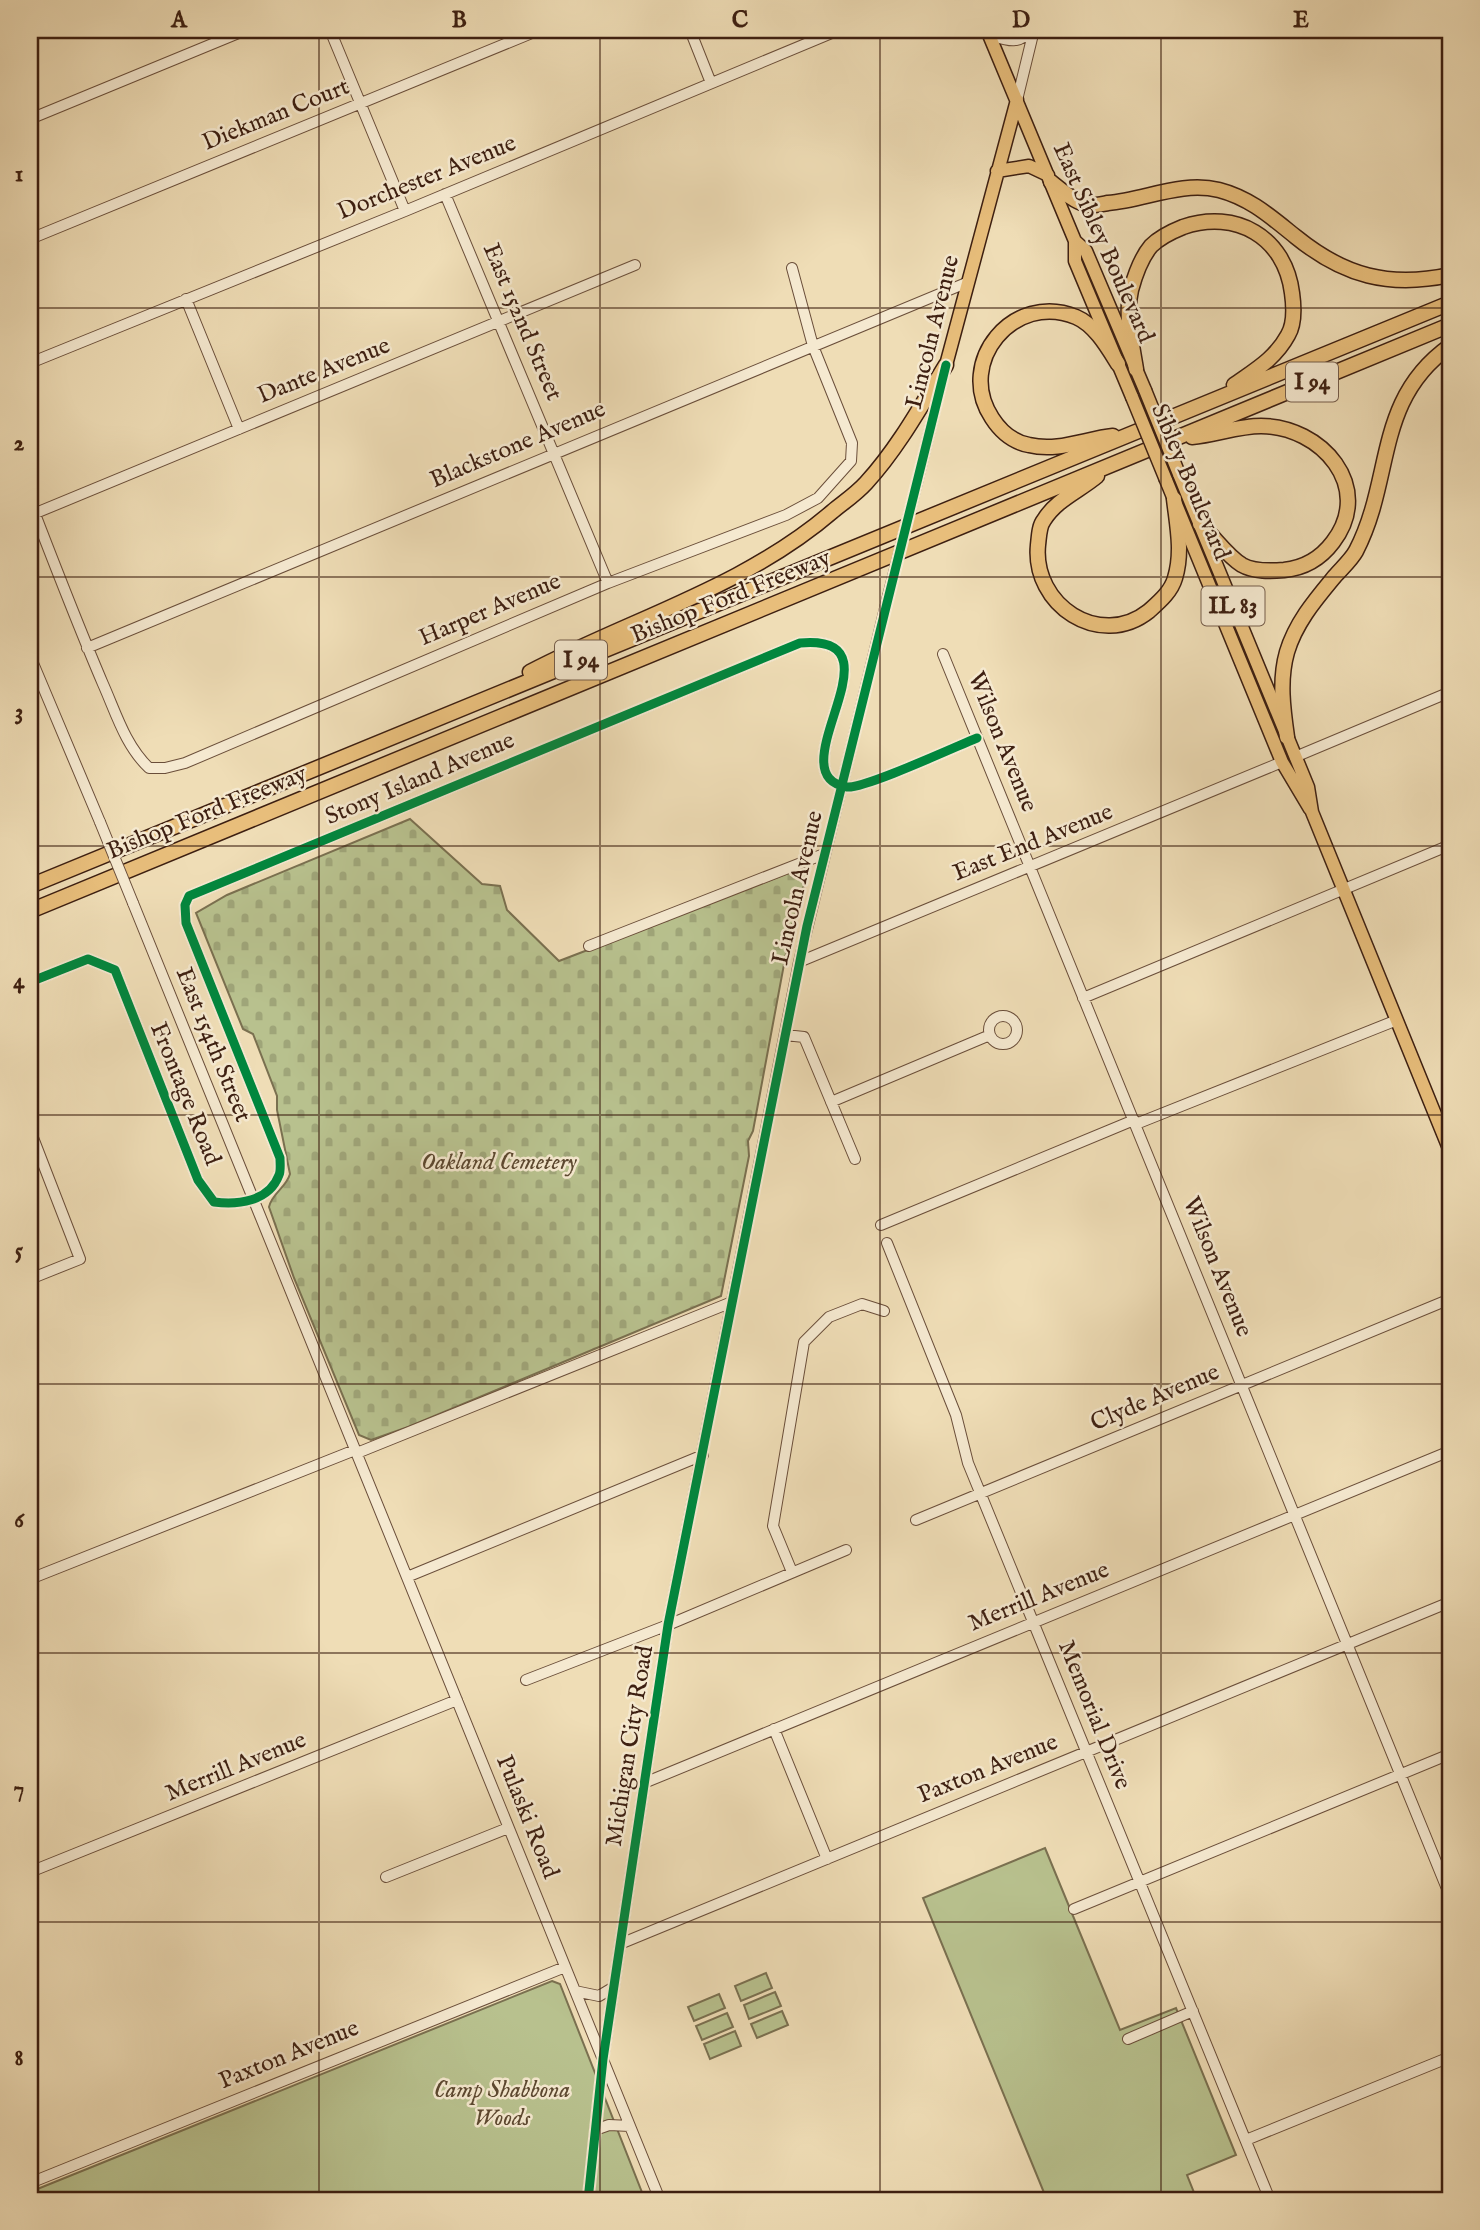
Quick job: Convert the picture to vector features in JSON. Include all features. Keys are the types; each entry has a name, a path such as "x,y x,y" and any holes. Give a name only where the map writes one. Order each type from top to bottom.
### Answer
{"highway":[{"path":"1049,179 1072,198 1088,205 1115,203 1189,187 1215,189 1240,197 1259,208 1305,245 1336,265 1384,280 1450,275"},
{"path":"1136,369 1129,325 1130,293 1139,267 1152,245 1173,231 1195,223 1219,220 1240,224 1275,249 1287,267 1294,306 1292,322 1288,335 1268,362 1212,401"},
{"name":"Bishop Ford Freeway","path":"30,886 1450,303"},
{"path":"1118,364 1096,333 1078,317 1041,313 1007,325 994,340 984,356 979,376 982,396 1000,430 1028,445 1047,448 1132,433"},
{"name":"Bishop Ford Freeway","path":"30,911 1450,325"},
{"path":"1287,737 1282,702 1283,678 1287,653 1296,630 1308,609 1355,552 1367,520 1400,403 1426,366 1450,346"},
{"path":"453,713 560,657 715,587 761,563 818,524 864,485 900,441 946,365"},
{"path":"1173,440 1262,426 1307,438 1329,453 1341,471 1347,492 1348,512 1342,530 1314,561 1293,569 1267,572 1243,566 1200,524"},
{"path":"1107,467 1054,508 1042,522 1037,564 1046,588 1061,606 1077,619 1119,626 1141,617 1162,600 1175,580 1180,549 1174,499"}],"main road":[{"name":"East Sibley Boulevard","path":"988,33 1075,241 1086,251 1145,390 1173,477"},
{"name":"Lincoln Avenue","path":"946,365 1017,100"},
{"path":"997,171 1029,166 1049,179"},
{"name":"Sibley Boulevard","path":"1075,241 1075,261 1132,397 1200,524 1308,787 1312,812"},
{"name":"Sibley Boulevard","path":"1173,477 1174,499 1282,762 1312,812 1450,1150"}],"street":[{"path":"30,119 246,30"},
{"path":"330,30 405,211"},
{"name":"Diekman Court","path":"30,239 539,30"},
{"path":"690,30 711,83"},
{"name":"Dorchester Avenue","path":"30,363 405,211 839,30"},
{"path":"988,33 1018,41 1032,30"},
{"name":"Lincoln Avenue","path":"1017,100 1032,30"},
{"name":"East 152nd Street","path":"446,194 608,583"},
{"name":"Dante Avenue","path":"32,515 635,265"},
{"path":"792,268 813,346"},
{"name":"Blackstone Avenue","path":"88,648 966,283"},
{"path":"186,299 239,429"},
{"name":"Harper Avenue","path":"88,648 127,740 137,757 149,768 165,768 186,763 608,583 786,515 818,498 851,461 852,443 813,346"},
{"name":"Lincoln Avenue","path":"732,1301 799,962 946,365"},
{"path":"32,515 88,648"},
{"name":"Stony Island Avenue","path":"253,1200 268,1191 280,1175 280,1158 186,923 185,905 188,897 800,643 815,641 834,648 844,661 845,679 822,759 825,775 842,786"},
{"name":"Wilson Avenue","path":"943,654 1450,1896"},
{"name":"East 154th Street","path":"30,656 356,1451"},
{"path":"1295,757 1450,692"},
{"path":"842,786 855,788 977,737"},
{"name":"East End Avenue","path":"799,962 1282,762"},
{"path":"1083,998 1450,845"},
{"path":"589,946 824,854"},
{"name":"Frontage Road","path":"30,982 88,959 115,970 198,1180 214,1202 235,1205 253,1200"},
{"path":"881,1225 1397,1020"},
{"path":"785,1035 804,1037 855,1159"},
{"path":"831,1102 990,1035"},
{"path":"30,1130 80,1259 30,1279"},
{"name":"Memorial Drive","path":"887,1243 956,1415 968,1463 1270,2200"},
{"name":"Clyde Avenue","path":"916,1520 1450,1299"},
{"path":"30,1579 732,1301"},
{"name":"Michigan City Road","path":"588,2200 603,2059 668,1625 732,1301"},
{"path":"792,1572 773,1526 804,1342 829,1317 862,1304 884,1311"},
{"name":"Pulaski Road","path":"356,1451 660,2200"},
{"name":"Merrill Avenue","path":"644,1783 1450,1451"},
{"path":"407,1577 703,1455"},
{"path":"526,1681 846,1550"},
{"name":"Paxton Avenue","path":"620,1944 1450,1602"},
{"name":"Merrill Avenue","path":"30,1872 457,1700"},
{"path":"774,1729 827,1859"},
{"path":"1074,1909 1450,1754"},
{"path":"386,1877 508,1828"},
{"name":"Paxton Avenue","path":"30,2183 565,1967"},
{"path":"575,1991 599,1996 614,1987"},
{"path":"1128,2039 1193,2011"},
{"path":"1246,2140 1450,2057"},
{"path":"595,2130 608,2125 630,2126"}],"green space":[{"name":"Oakland Cemetery","path":"410,819 482,884 500,886 507,910 559,961 796,870 809,869 790,932 753,1131 748,1141 749,1156 721,1296 371,1440 359,1435 294,1278 269,1207 290,1174 277,1110 277,1096 253,1034 243,1029 196,913 227,895"},
{"path":"1045,1848 1120,2030 1176,2008 1236,2155 1187,2175 1197,2200 1047,2200 923,1898"},
{"path":"766,1973 772,1988 741,2001 735,1986"},
{"name":"Camp Shabbona Woods","path":"552,1981 560,1984 645,2200 30,2200 30,2192"},
{"path":"775,1992 781,2006 749,2019 744,2005"},
{"path":"719,1994 725,2008 694,2021 688,2007"},
{"path":"782,2011 788,2025 757,2038 751,2024"},
{"path":"727,2013 733,2027 702,2040 696,2026"},
{"path":"735,2031 741,2046 710,2059 704,2044"}],"cycle path":[{"path":"588,2200 603,2059 668,1625 807,926 946,365"},
{"path":"30,982 88,959 115,970 198,1180 214,1202 251,1200 268,1191 274,1184 280,1173 280,1158 186,923 185,905 189,896 800,643 830,646 843,660 843,681 824,758 828,777 847,787 857,786 977,738"}]}
